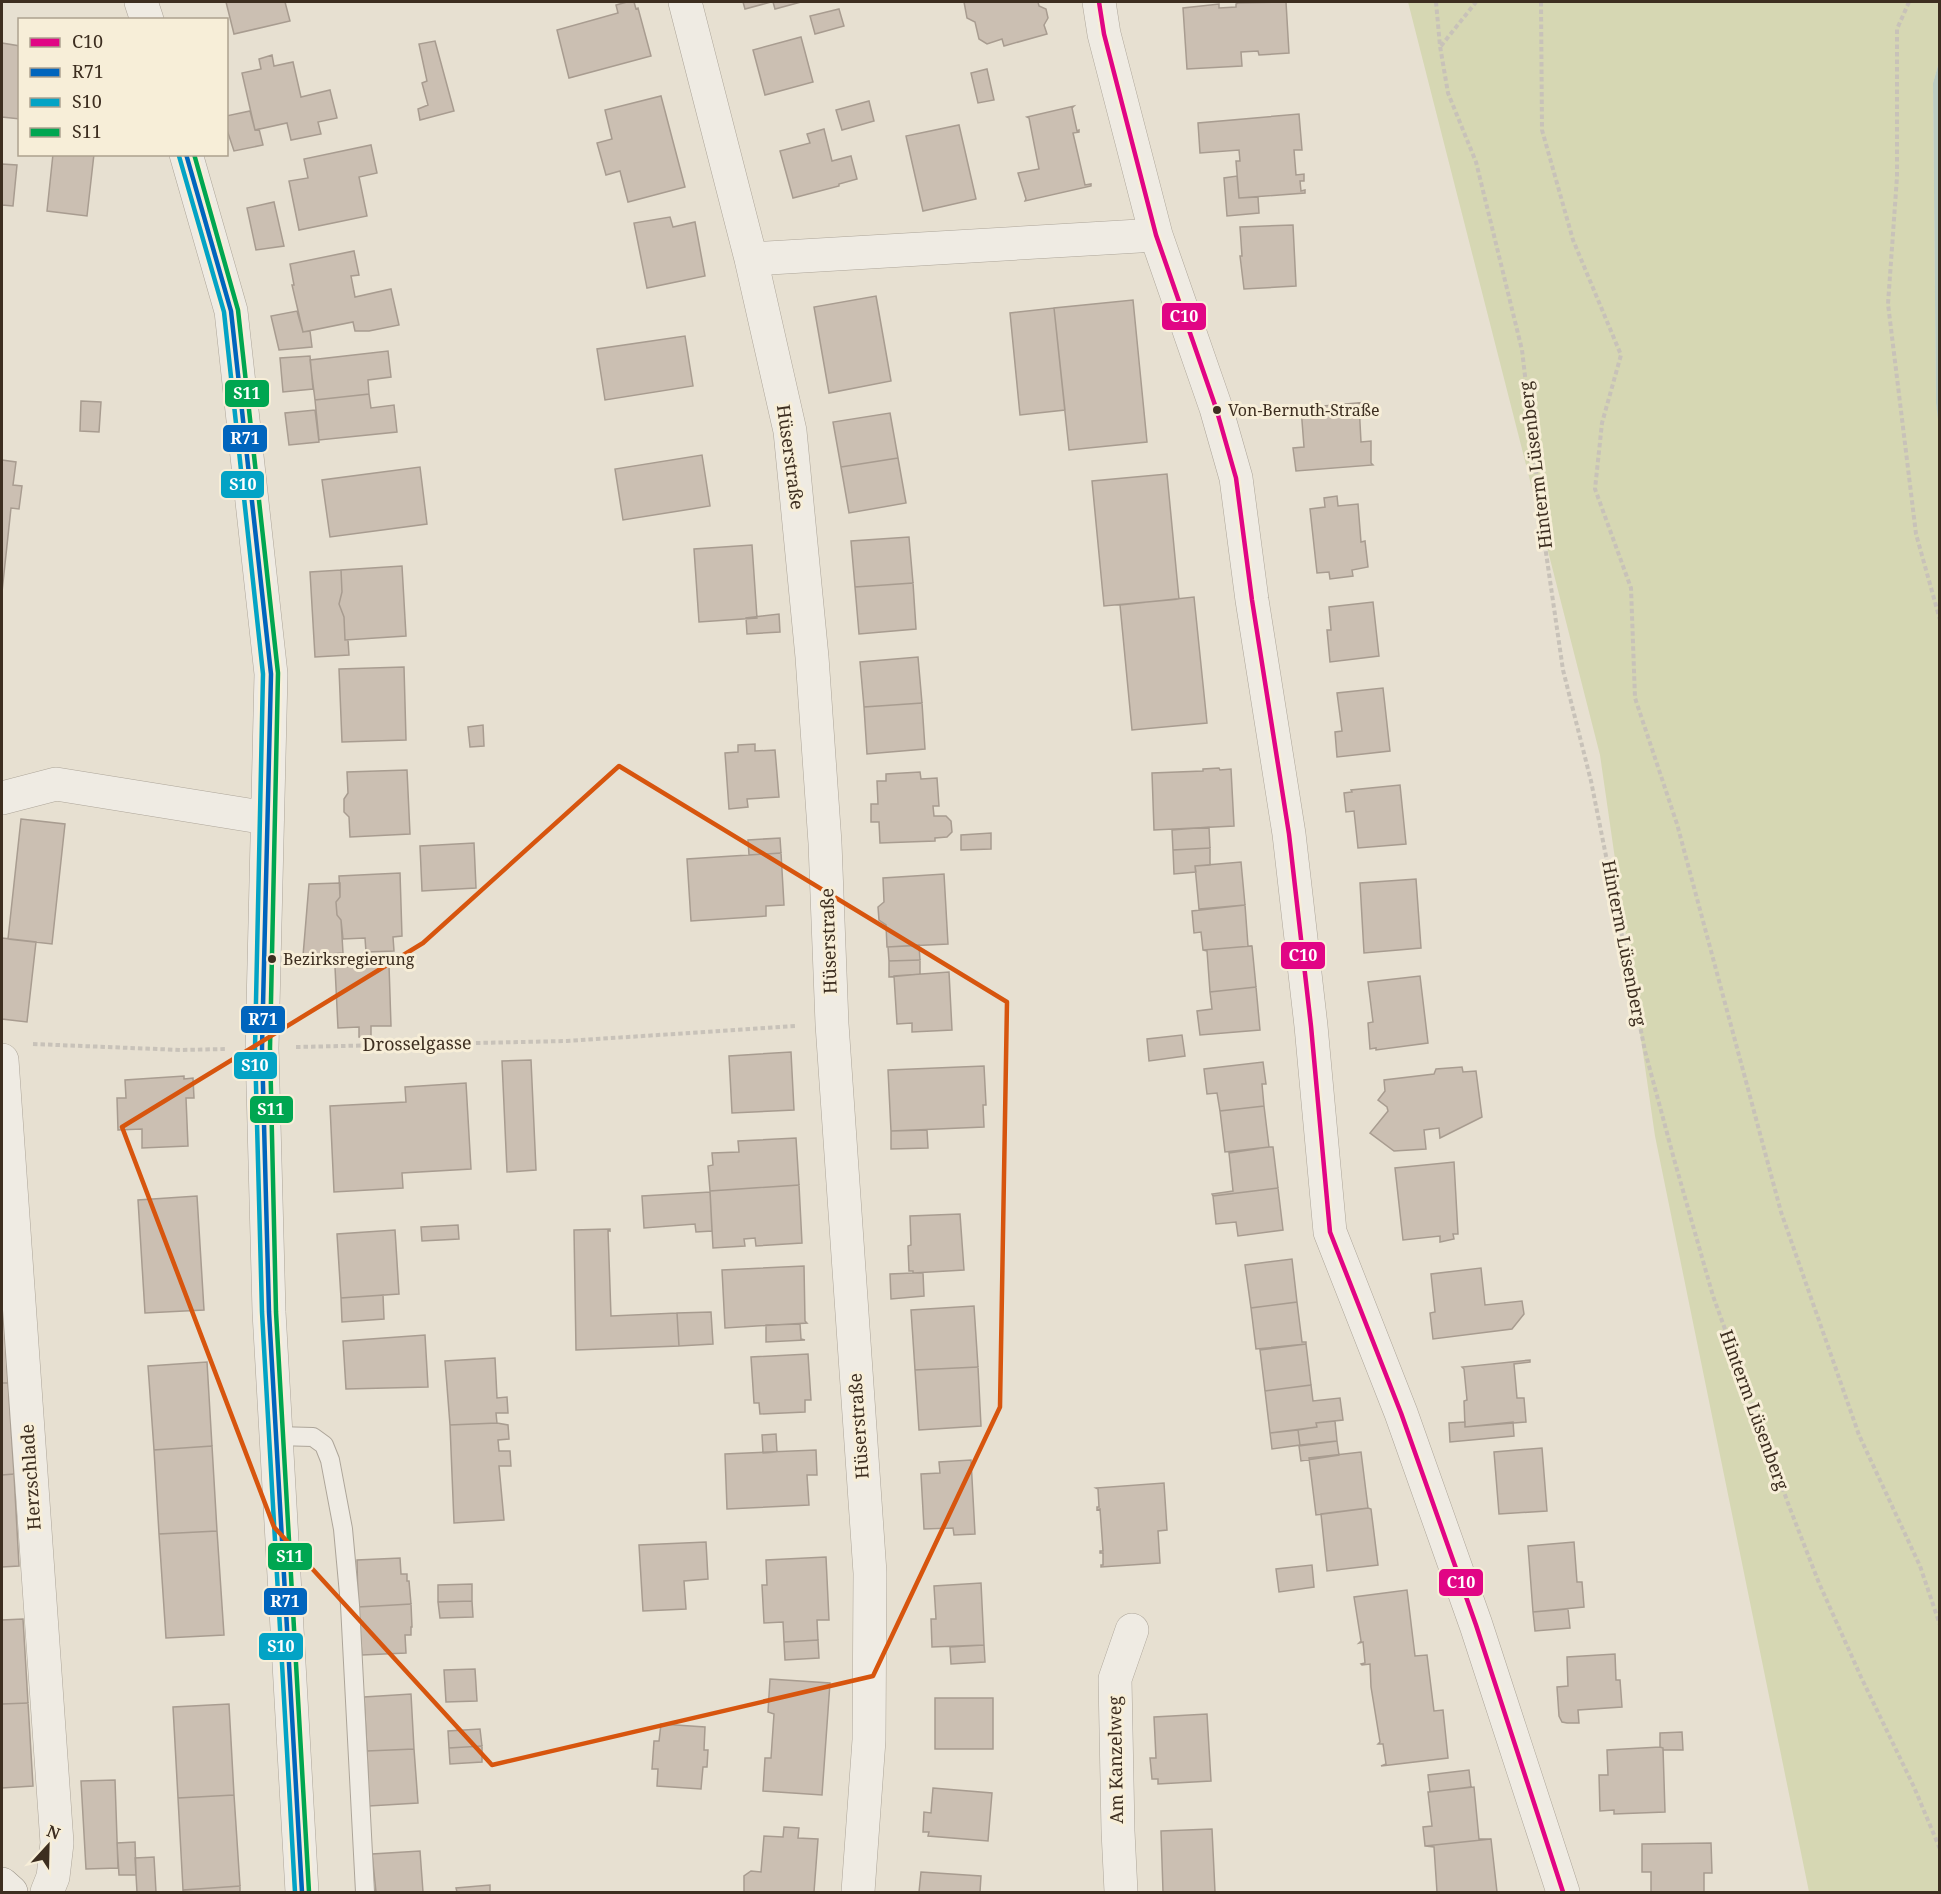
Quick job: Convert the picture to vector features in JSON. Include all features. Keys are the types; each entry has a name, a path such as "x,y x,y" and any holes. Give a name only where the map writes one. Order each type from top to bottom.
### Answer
{"street":[{"path":"141,2 146,18"},
{"name":"Hüserstraße","path":"685,2 751,260 790,431 814,680 825,843 832,1024 870,1573 869,1740 858,1893"},
{"path":"1099,2 1104,34 1156,235 1216,408 1236,478 1252,600 1289,834 1311,1026 1330,1232 1401,1413 1476,1625 1563,1893"},
{"path":"187,156 231,312 271,674 262,1048 269,1312 302,1893"},
{"path":"751,260 1156,235"},
{"path":"2,798 56,784 267,818"},
{"name":"Herzschlade","path":"13,1052 57,1843 53,1877 47,1893"},
{"name":"Am Kanzelweg","path":"1121,1893 1115,1678 1132,1630"},
{"path":"2,1884 11,1893"}],"lane":[{"path":"276,1436 314,1437 324,1445 335,1483 343,1529 350,1605 365,1893"}],"path":[{"name":"Hinterm Lüsenberg","path":"1437,2 1440,46 1448,93 1476,162 1522,350 1544,539 1563,670 1591,781 1646,1051 1674,1159 1713,1296 1741,1378 1806,1550 1856,1667 1914,1787 1940,1849"},
{"path":"1440,46 1476,2"},
{"path":"1541,2 1542,130 1573,240 1621,355 1602,423 1595,489 1631,588 1635,698 1677,824 1780,1212 1859,1435 1920,1566 1940,1625"},
{"path":"1909,2 1897,29 1897,177 1888,304 1916,534 1940,620"},
{"name":"Drosselgasse","path":"13,1052 567,1041 832,1024"}],"highlighted area":[{"path":"619,766 1007,1002 1000,1407 873,1676 492,1765 274,1527 122,1127 423,943"}],"green space":[{"path":"1408,2 1939,2 1939,62 1933,83 1936,403 1940,427 1939,1892 1809,1892 1655,1136 1600,755"}],"shaded area":[{"path":"1939,62 1939,427 1936,403 1933,83"}],"building":[{"path":"226,2 285,2 290,21 234,34"},
{"path":"634,2 636,9 638,8 651,56 569,78 557,30 618,13 616,5"},
{"path":"743,2 771,2 745,9"},
{"path":"773,2 801,2 775,9"},
{"path":"964,2 1038,2 1039,6 1046,9 1048,18 1044,25 1047,34 1004,46 1002,39 987,44 979,39 975,22 967,18"},
{"path":"1286,2 1289,53 1259,55 1258,51 1241,52 1242,66 1187,69 1183,8 1219,4 1219,8 1236,7 1238,3"},
{"path":"839,9 844,26 815,34 810,16"},
{"path":"801,37 813,82 765,95 753,50"},
{"path":"435,41 454,111 420,120 418,109 428,105 422,83 427,81 419,44"},
{"path":"2,43 18,46 18,119 2,117"},
{"path":"272,55 274,66 293,62 301,97 330,90 337,118 318,122 321,134 291,140 287,123 255,130 242,73 261,69 259,59"},
{"path":"987,69 994,100 978,103 971,73"},
{"path":"661,96 685,187 628,202 620,171 606,175 597,143 612,139 605,110"},
{"path":"869,101 874,121 842,130 836,110"},
{"path":"1074,106 1072,108 1079,132 1073,133 1085,185 1091,184 1091,186 1025,201 1018,173 1039,169 1027,117"},
{"path":"250,111 255,130 259,129 263,145 234,151 228,133 228,116"},
{"path":"1299,114 1302,150 1294,150 1296,175 1304,174 1304,181 1300,181 1301,191 1305,190 1305,193 1239,198 1236,161 1240,161 1239,150 1200,153 1198,123"},
{"path":"959,125 976,199 923,211 906,136"},
{"path":"824,129 832,161 851,156 857,179 793,198 780,151 810,143 807,134"},
{"path":"371,145 377,173 359,177 367,216 299,230 289,181 308,178 304,159"},
{"path":"53,156 94,156 87,216 47,211"},
{"path":"2,164 17,165 13,206 2,205"},
{"path":"1237,176 1239,198 1258,197 1259,213 1227,216 1224,178"},
{"path":"274,202 284,246 256,250 247,208"},
{"path":"670,217 673,227 695,222 705,276 647,288 634,223"},
{"path":"1293,225 1296,286 1244,289 1240,256 1242,256 1240,227"},
{"path":"354,251 359,275 351,276 355,297 391,289 399,325 369,331 355,331 353,322 303,332 292,285 294,285 290,264"},
{"path":"876,296 891,381 829,393 814,307"},
{"path":"1133,300 1147,442 1069,450 1054,308"},
{"path":"1054,308 1065,410 1020,415 1010,313"},
{"path":"297,311 303,332 310,331 312,347 279,350 271,316"},
{"path":"685,336 693,386 605,400 597,349"},
{"path":"388,351 391,377 368,380 369,394 315,400 310,360"},
{"path":"310,356 313,389 283,392 280,358"},
{"path":"369,394 371,408 394,405 397,432 319,440 315,400"},
{"path":"81,401 101,402 99,432 80,431"},
{"path":"1368,402 1359,404 1361,442 1371,441 1371,463 1373,465 1296,471 1293,448 1304,447 1301,408"},
{"path":"315,410 319,442 289,445 285,413"},
{"path":"890,413 898,458 841,467 833,422"},
{"path":"702,455 710,506 623,520 615,469"},
{"path":"898,458 906,503 849,513 841,467"},
{"path":"2,460 16,462 13,485 22,486 19,509 11,508 2,592"},
{"path":"420,467 427,524 330,537 322,480"},
{"path":"1167,474 1179,599 1104,606 1092,481"},
{"path":"1337,496 1338,506 1358,504 1361,542 1365,541 1368,567 1352,570 1353,576 1330,579 1329,572 1317,573 1310,509 1325,507 1324,498"},
{"path":"909,537 913,583 855,587 851,541"},
{"path":"752,545 757,618 699,622 694,549"},
{"path":"402,566 406,636 345,640 344,617 339,604 342,592 341,570"},
{"path":"341,570 342,592 339,604 344,617 345,640 348,640 349,655 315,657 310,572"},
{"path":"913,583 916,629 859,634 855,587"},
{"path":"1194,597 1207,723 1132,730 1120,605"},
{"path":"1373,602 1379,656 1330,662 1327,630 1331,630 1329,607"},
{"path":"779,614 780,632 747,634 746,618"},
{"path":"918,657 922,703 864,707 860,662"},
{"path":"404,667 406,740 342,742 339,669"},
{"path":"1383,688 1390,751 1337,757 1335,732 1342,731 1337,693"},
{"path":"922,703 925,749 867,754 864,707"},
{"path":"483,725 484,746 470,747 468,727"},
{"path":"755,744 755,751 775,750 779,797 747,799 748,807 729,809 725,753 738,752 738,745"},
{"path":"1219,768 1220,770 1231,769 1234,826 1154,830 1152,773 1203,771 1203,769"},
{"path":"407,770 410,834 350,837 349,817 344,812 344,799 348,793 347,772"},
{"path":"920,772 921,779 937,778 939,806 933,806 934,816 946,816 951,821 952,832 947,837 935,838 935,841 880,843 879,822 871,822 871,804 878,804 877,781 886,781 886,774"},
{"path":"1400,785 1406,844 1358,848 1354,811 1346,812 1344,793 1352,792 1351,790"},
{"path":"21,819 65,824 52,944 8,939"},
{"path":"1209,827 1210,848 1173,850 1172,830"},
{"path":"991,833 991,849 961,850 961,835"},
{"path":"780,838 781,853 749,855 748,840"},
{"path":"474,843 476,888 422,891 420,846"},
{"path":"1210,848 1210,865 1195,866 1196,872 1174,874 1173,850"},
{"path":"781,853 784,905 766,906 766,916 691,921 687,859"},
{"path":"1241,862 1245,905 1199,909 1195,866"},
{"path":"400,873 402,936 393,937 394,951 366,952 365,938 343,939 336,902 340,897 339,876"},
{"path":"944,874 948,944 887,947 886,925 879,920 878,907 884,902 883,878"},
{"path":"1416,879 1421,948 1364,953 1360,883"},
{"path":"340,883 340,897 336,902 337,915 341,920 343,953 303,956 309,884"},
{"path":"1245,905 1248,946 1252,946 1203,950 1201,932 1194,933 1192,911"},
{"path":"2,938 36,942 27,1022 2,1019"},
{"path":"919,945 920,960 889,961 888,947"},
{"path":"1252,946 1256,987 1210,992 1207,951 1203,950"},
{"path":"920,960 920,974 889,977 889,961"},
{"path":"389,965 391,1026 371,1026 371,1037 359,1037 359,1027 338,1028 335,967"},
{"path":"949,972 952,1030 912,1032 912,1023 897,1024 894,976"},
{"path":"1420,976 1428,1043 1370,1049 1368,1023 1373,1022 1368,982"},
{"path":"1256,987 1260,1030 1200,1035 1197,1011 1212,1009 1210,992"},
{"path":"1182,1035 1185,1056 1149,1061 1147,1039"},
{"path":"791,1052 794,1110 732,1113 729,1056"},
{"path":"531,1060 536,1170 507,1172 502,1061"},
{"path":"1263,1062 1266,1084 1262,1084 1264,1106 1220,1111 1217,1093 1207,1094 1204,1069"},
{"path":"984,1066 986,1105 983,1105 984,1127 891,1131 888,1070"},
{"path":"1462,1067 1463,1072 1476,1071 1482,1117 1440,1138 1439,1128 1424,1130 1426,1149 1394,1151 1370,1133 1388,1111 1387,1107 1378,1100 1385,1091 1384,1080 1434,1074 1436,1069"},
{"path":"184,1076 184,1079 193,1078 194,1098 186,1098 188,1146 142,1148 142,1129 118,1130 117,1098 126,1098 125,1080"},
{"path":"466,1083 471,1169 402,1173 403,1188 334,1192 330,1106 406,1102 405,1087"},
{"path":"1264,1106 1269,1147 1225,1152 1220,1111"},
{"path":"927,1130 928,1148 891,1149 891,1131"},
{"path":"796,1138 799,1185 710,1191 708,1166 713,1165 712,1153 739,1152 738,1141"},
{"path":"1273,1147 1278,1188 1213,1196 1212,1194 1233,1191 1229,1153"},
{"path":"1454,1162 1458,1234 1453,1234 1454,1239 1440,1242 1440,1236 1403,1240 1395,1168"},
{"path":"799,1185 802,1243 756,1246 755,1238 744,1239 745,1246 713,1248 710,1191"},
{"path":"1278,1188 1283,1230 1238,1236 1236,1222 1216,1224 1213,1196"},
{"path":"710,1192 712,1231 696,1232 695,1224 644,1228 642,1196"},
{"path":"197,1196 204,1310 145,1313 138,1200"},
{"path":"960,1214 964,1270 913,1273 909,1271 910,1216"},
{"path":"458,1225 459,1239 422,1241 421,1227"},
{"path":"610,1229 608,1230 611,1316 677,1313 679,1346 576,1350 574,1230"},
{"path":"395,1230 399,1294 341,1298 337,1234"},
{"path":"1292,1259 1297,1302 1251,1308 1245,1265"},
{"path":"804,1266 805,1321 807,1323 725,1328 722,1270"},
{"path":"1481,1268 1485,1305 1522,1301 1524,1314 1512,1329 1433,1339 1430,1313 1435,1312 1431,1274"},
{"path":"923,1273 924,1296 891,1299 890,1274"},
{"path":"2,1292 8,1383 2,1383"},
{"path":"383,1295 384,1319 342,1322 341,1298"},
{"path":"1297,1302 1302,1342 1306,1344 1256,1349 1251,1308"},
{"path":"974,1306 978,1367 915,1370 911,1310"},
{"path":"711,1312 713,1344 679,1346 677,1313"},
{"path":"800,1324 801,1339 805,1340 766,1342 766,1325"},
{"path":"425,1335 428,1387 346,1389 343,1341"},
{"path":"1306,1344 1311,1385 1265,1391 1260,1350"},
{"path":"808,1354 811,1400 805,1400 805,1412 760,1414 759,1403 754,1403 751,1357"},
{"path":"495,1358 497,1398 507,1397 508,1413 496,1413 497,1423 450,1425 445,1361"},
{"path":"1530,1360 1530,1362 1514,1364 1517,1398 1524,1398 1526,1422 1465,1427 1464,1401 1467,1400 1462,1367"},
{"path":"207,1362 212,1446 154,1450 148,1366"},
{"path":"978,1367 981,1426 919,1430 915,1370"},
{"path":"2,1383 8,1383 14,1474 2,1475"},
{"path":"1311,1385 1313,1401 1340,1398 1343,1420 1316,1423 1317,1427 1270,1433 1265,1391"},
{"path":"1335,1421 1337,1441 1300,1445 1298,1430 1317,1427 1316,1423"},
{"path":"1465,1422 1465,1427 1513,1422 1514,1436 1450,1442 1449,1423"},
{"path":"497,1423 508,1425 509,1439 498,1440 499,1451 510,1451 511,1466 499,1466 504,1520 454,1523 450,1425"},
{"path":"1298,1430 1300,1445 1272,1449 1270,1433"},
{"path":"776,1434 777,1452 763,1453 762,1435"},
{"path":"1337,1441 1339,1455 1301,1461 1299,1446"},
{"path":"212,1446 217,1531 159,1534 154,1450"},
{"path":"1542,1448 1547,1511 1499,1514 1494,1452"},
{"path":"816,1450 817,1475 807,1475 809,1505 727,1509 725,1454"},
{"path":"1361,1452 1368,1508 1316,1515 1309,1458"},
{"path":"971,1460 975,1534 954,1535 953,1528 924,1529 921,1474 940,1473 939,1462"},
{"path":"14,1474 19,1566 2,1567 2,1475"},
{"path":"1164,1483 1167,1530 1158,1531 1160,1563 1101,1567 1103,1553 1100,1551 1103,1551 1100,1509 1097,1510 1099,1507 1098,1489 1096,1488"},
{"path":"1371,1509 1378,1565 1327,1571 1321,1514"},
{"path":"217,1531 224,1635 166,1638 159,1534"},
{"path":"706,1542 708,1579 684,1581 686,1609 643,1611 639,1545"},
{"path":"1574,1542 1577,1582 1582,1582 1584,1607 1533,1612 1528,1546"},
{"path":"826,1557 829,1620 817,1620 818,1640 784,1642 783,1622 764,1623 762,1585 767,1585 766,1560"},
{"path":"400,1558 401,1574 407,1574 407,1581 409,1581 411,1604 358,1607 357,1560"},
{"path":"1312,1565 1314,1587 1279,1592 1276,1569"},
{"path":"981,1583 984,1645 932,1647 931,1619 936,1619 934,1586"},
{"path":"472,1584 472,1601 438,1602 438,1585"},
{"path":"1407,1590 1415,1656 1427,1655 1434,1711 1443,1710 1448,1758 1381,1766 1386,1764 1383,1744 1378,1744 1380,1742 1371,1687 1370,1664 1361,1664 1365,1663 1363,1642 1359,1643 1361,1641 1354,1597"},
{"path":"472,1601 473,1617 440,1618 438,1602"},
{"path":"411,1604 412,1627 411,1635 405,1635 406,1653 362,1655 358,1607"},
{"path":"1568,1609 1570,1628 1535,1631 1533,1612"},
{"path":"23,1619 28,1703 2,1704 2,1620"},
{"path":"818,1640 819,1658 785,1660 784,1642"},
{"path":"984,1645 985,1662 951,1664 950,1647"},
{"path":"1615,1654 1616,1680 1620,1680 1622,1707 1578,1710 1579,1723 1562,1722 1559,1716 1557,1687 1568,1686 1567,1657"},
{"path":"475,1669 477,1701 446,1702 444,1670"},
{"path":"770,1679 830,1683 822,1795 763,1791 765,1758 771,1758 774,1714 768,1712"},
{"path":"411,1694 414,1749 367,1751 364,1697"},
{"path":"935,1698 993,1698 993,1749 935,1749"},
{"path":"28,1703 33,1786 2,1788 2,1704"},
{"path":"229,1704 234,1795 178,1798 173,1707"},
{"path":"1207,1714 1211,1781 1158,1784 1158,1779 1152,1779 1150,1758 1156,1758 1154,1717"},
{"path":"661,1724 705,1727 704,1750 708,1750 707,1767 703,1767 701,1789 657,1786 658,1769 652,1769 654,1741 659,1741"},
{"path":"480,1729 482,1746 449,1748 448,1731"},
{"path":"1682,1732 1683,1750 1663,1750 1660,1747 1660,1733"},
{"path":"482,1746 482,1762 450,1764 449,1748"},
{"path":"1663,1748 1665,1812 1614,1814 1614,1810 1600,1811 1599,1775 1608,1775 1607,1750"},
{"path":"414,1749 418,1803 369,1806 367,1751"},
{"path":"1469,1770 1471,1787 1430,1792 1428,1775"},
{"path":"115,1780 118,1868 86,1869 81,1781"},
{"path":"1474,1787 1479,1839 1491,1839 1425,1846 1423,1827 1432,1826 1428,1792"},
{"path":"933,1788 992,1793 988,1841 928,1836 929,1832 923,1832 924,1812 931,1813"},
{"path":"234,1795 240,1886 183,1890 178,1798"},
{"path":"784,1827 799,1828 798,1838 818,1839 814,1892 744,1892 744,1876 751,1871 761,1872 764,1836 783,1837"},
{"path":"1212,1829 1215,1892 1163,1892 1161,1831"},
{"path":"1491,1839 1497,1892 1437,1892 1434,1847 1425,1846"},
{"path":"135,1842 136,1875 119,1875 117,1843"},
{"path":"1711,1843 1712,1873 1704,1873 1704,1892 1651,1892 1651,1872 1642,1872 1642,1844"},
{"path":"420,1851 423,1892 376,1892 372,1854"},
{"path":"154,1857 156,1892 137,1892 135,1858"},
{"path":"921,1872 981,1876 980,1892 919,1892"},
{"path":"490,1885 490,1892 457,1892 456,1888"},
{"path":"240,1886 240,1892 183,1892 183,1890"}],"transit line":[{"name":"C10","path":"1099,2 1104,34 1156,235 1216,408 1236,478 1252,600 1289,834 1311,1026 1330,1232 1401,1413 1476,1625 1563,1892"},
{"name":"S10","path":"179,156 224,312 263,674 255,1048 262,1312 295,1892"},
{"name":"R71","path":"187,156 231,311 271,674 262,1048 269,1312 302,1892"},
{"name":"S11","path":"195,156 238,310 278,673 270,1048 276,1312 309,1892"}],"place":[{"name":"Von-Bernuth-Straße","path":"1217,410"},
{"name":"Bezirksregierung","path":"272,959"}]}
